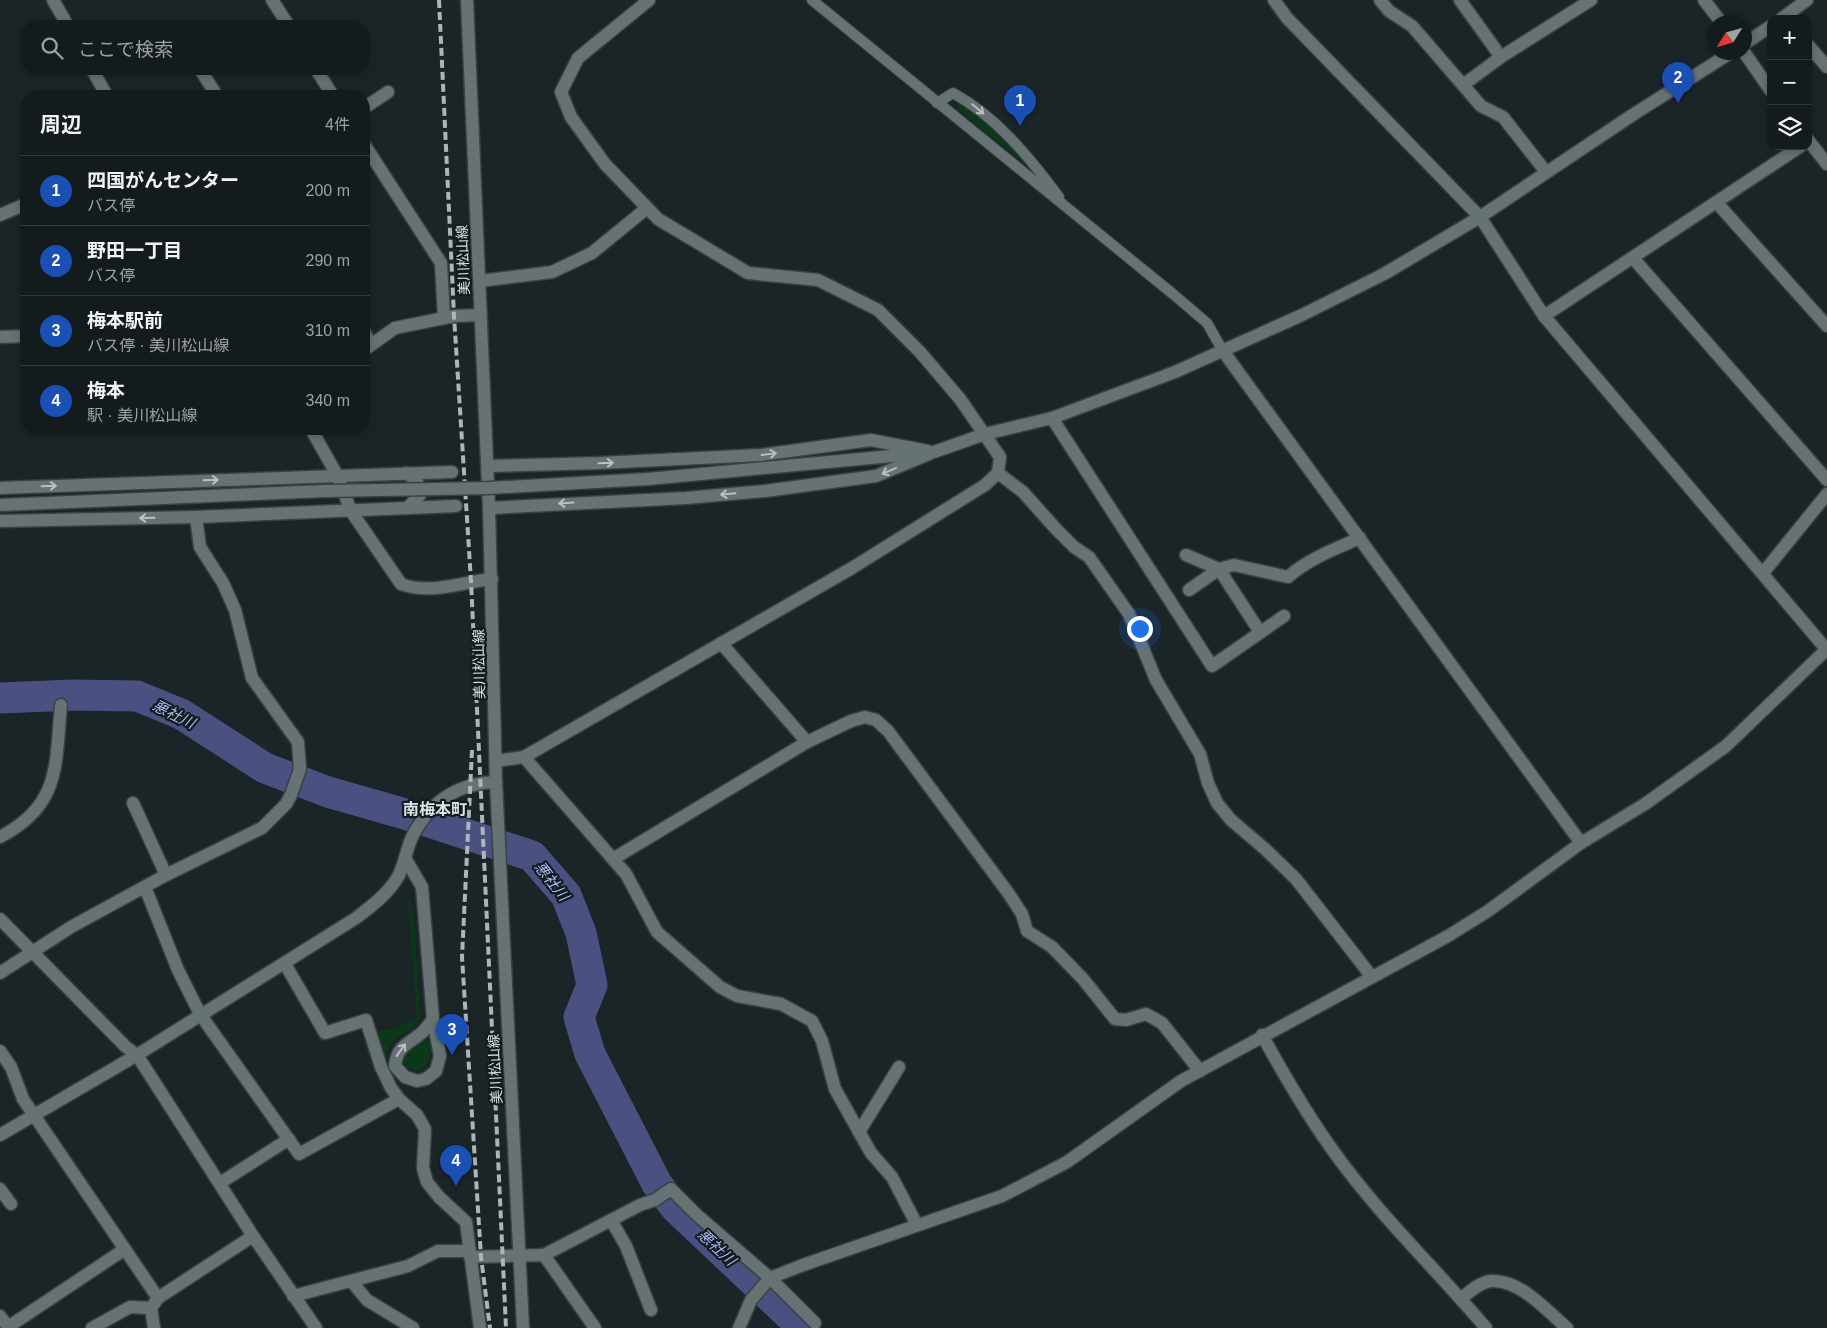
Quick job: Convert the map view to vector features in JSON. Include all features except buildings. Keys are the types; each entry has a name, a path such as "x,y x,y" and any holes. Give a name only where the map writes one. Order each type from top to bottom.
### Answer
{"street":[{"path":"54,0 65,20"},
{"path":"272,0 284,20"},
{"name":"美川松山線","path":"467,0 490,508 496,782 523,1328"},
{"path":"496,761 524,757 860,562 985,485 998,473 1000,457 985,434 920,352 878,310 818,280 748,273 658,219 605,164 571,117 561,92 578,58 649,0"},
{"path":"739,1328 751,1300 768,1280 803,1264 1002,1196 1067,1162 1181,1081 1262,1035 1448,936 1480,916 1581,843 1645,804 1726,746 1827,649 1544,316 1480,217 1294,25 1274,0"},
{"path":"1380,0 1389,11 1412,26 1481,106 1503,117 1546,172"},
{"path":"1460,0 1501,57"},
{"path":"1704,0 1716,15"},
{"path":"1787,15 1807,0"},
{"path":"1462,85 1585,2"},
{"path":"1752,39 1767,29"},
{"path":"1812,50 1827,67"},
{"path":"490,508 686,498 766,491 876,476 934,452 985,434 1052,418 1176,372 1302,316 1376,278 1480,217 1720,60"},
{"path":"1750,60 1767,85"},
{"path":"95,75 104,90"},
{"path":"204,75 213,90"},
{"path":"320,75 329,90"},
{"path":"370,104 388,92"},
{"path":"1812,146 1827,164"},
{"path":"1544,316 1795,150"},
{"path":"370,153 441,263 444,318"},
{"path":"1717,203 1827,326"},
{"path":"0,215 20,207"},
{"path":"480,281 552,272 592,253 647,208"},
{"path":"1633,258 1827,480"},
{"path":"370,346 395,328 444,318 480,315"},
{"path":"0,337 20,336"},
{"path":"1223,351 1581,843"},
{"path":"1052,418 1212,666 1284,616"},
{"path":"314,435 337,475 351,511 401,584 414,589 427,589 492,579"},
{"path":"488,466 600,463 760,455 871,440 934,452"},
{"path":"0,505 325,491 488,488 648,479 934,452"},
{"path":"0,488 452,472"},
{"path":"406,473 417,481 420,495 407,508"},
{"path":"998,473 1023,492 1074,547 1089,557 1129,614 1156,680 1200,754 1208,783 1217,803 1231,820 1296,879 1372,977"},
{"path":"1763,573 1827,494"},
{"path":"0,521 196,517 456,506"},
{"path":"0,973 71,926 166,875 262,828 286,804 291,795 300,769 298,742 252,678 235,610 224,583 200,547 196,517"},
{"path":"1189,590 1219,568 1234,565 1288,577 1297,569 1319,557 1360,538"},
{"path":"1186,555 1219,568 1260,632"},
{"path":"722,643 807,742"},
{"path":"0,837 16,829 39,809 50,791 61,705"},
{"path":"613,859 807,742 851,721 865,717 876,720 888,731 1009,894 1022,914 1027,931 1052,947 1083,980 1115,1019 1126,1020 1146,1014 1162,1023 1200,1070"},
{"path":"524,757 626,874 657,932 720,987 737,996 780,1004 812,1021 822,1042 835,1089 871,1153 892,1177 917,1225"},
{"path":"0,1135 137,1055 200,1014 285,964 378,901 398,876 413,836 433,807 459,788 480,783 496,782"},
{"path":"133,803 166,875"},
{"path":"405,858 422,887 433,1019 440,1056 436,1071 426,1079 417,1081 405,1078 395,1066 396,1055 403,1044 422,1033 433,1019"},
{"path":"145,887 178,970 200,1014 299,1154 398,1099"},
{"path":"0,919 126,1047 137,1055 253,1236 316,1328"},
{"path":"285,964 325,1033 366,1020 381,1067 398,1099 414,1111 425,1129 423,1168 427,1182 439,1197 466,1222 480,1328"},
{"path":"1262,1035 1288,1082 1334,1152 1393,1224 1486,1328"},
{"path":"0,1050 11,1067 23,1099 126,1248 155,1303 154,1328"},
{"path":"860,1132 898,1067"},
{"path":"220,1182 289,1139"},
{"path":"0,1189 11,1204"},
{"path":"293,1296 408,1266 438,1251 469,1254 544,1255 611,1220 655,1200 671,1189 815,1323"},
{"path":"611,1220 626,1246 651,1310"},
{"path":"92,1328 130,1306 155,1303 253,1236"},
{"path":"0,1316 8,1328 126,1248"},
{"path":"544,1255 595,1328"},
{"path":"1461,1299 1475,1288 1491,1281 1516,1286 1566,1328"},
{"path":"352,1282 366,1300 413,1328"}],"lane":[{"path":"812,0 1068,211 1208,323 1223,351"},
{"path":"937,103 953,93 974,104 1006,133 1040,172 1068,211"}],"green space":[{"path":"959,103 962,103 985,120 1034,171 956,108"},
{"path":"408,898 414,919 420,1018 409,1031 392,1041 387,1055 388,1068 376,1031 390,1030 417,1019"},
{"path":"429,1040 430,1058 426,1065 418,1071 405,1066 404,1056 406,1052 419,1043"}],"waterway":[{"name":"悪社川","path":"0,698 73,695 137,696 181,714 265,768 328,792 405,814 532,856 566,895 581,933 592,985 579,1017 590,1054 657,1184 676,1208 803,1328"}],"railway":[{"path":"439,0 454,316 471,581 506,1328"},
{"path":"472,750 462,957 481,1257 490,1328"}],"place":[{"name":"野田一丁目","path":"1678,103"},
{"name":"四国がんセンター","path":"1020,126"},
{"name":"梅本駅前","path":"452,1055"},
{"name":"梅本","path":"456,1186"}],"district":[{"name":"南梅本町","path":"435,809"}]}
